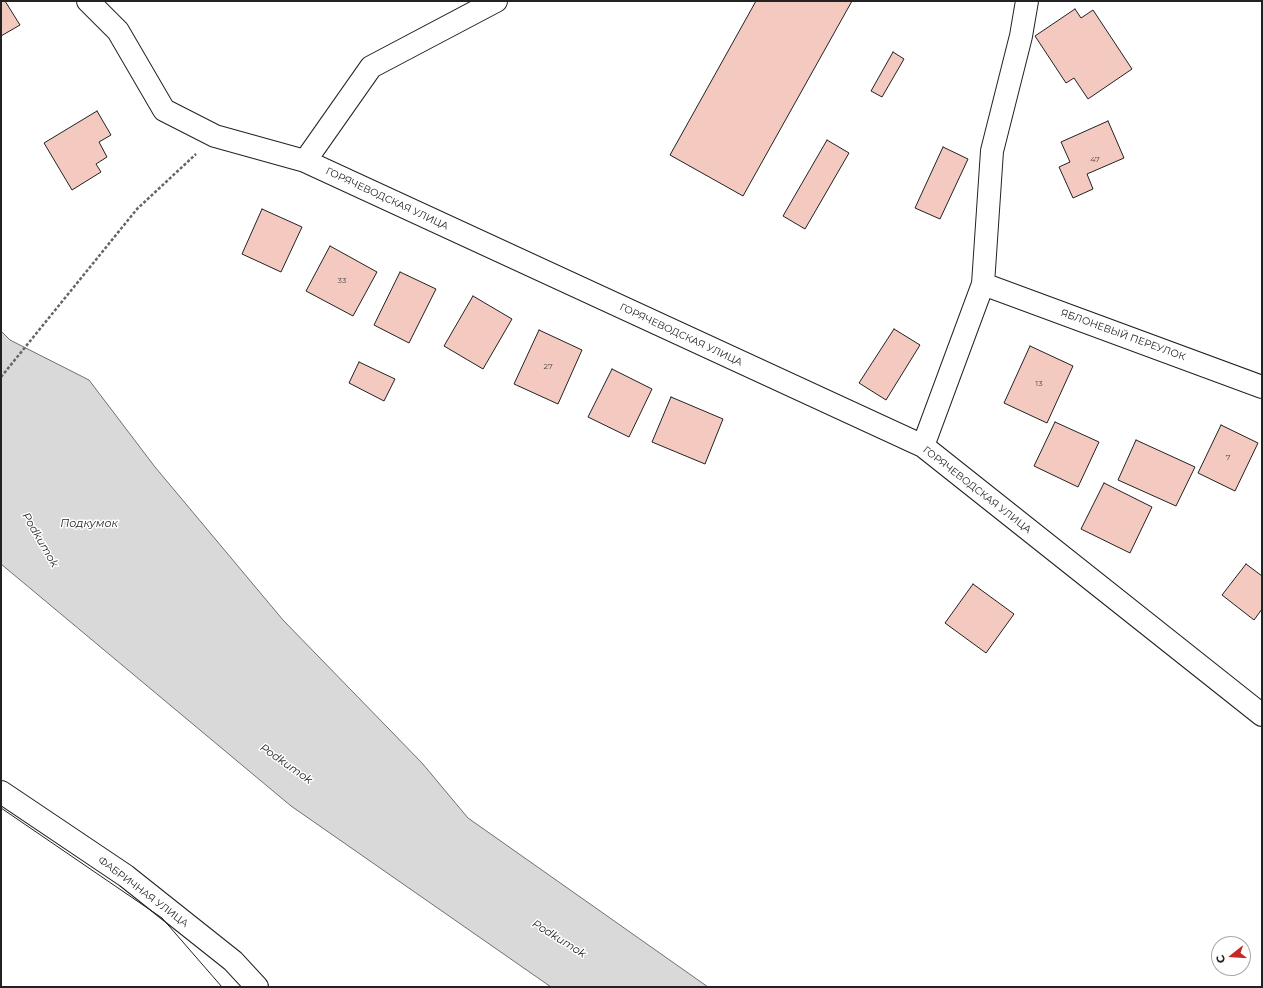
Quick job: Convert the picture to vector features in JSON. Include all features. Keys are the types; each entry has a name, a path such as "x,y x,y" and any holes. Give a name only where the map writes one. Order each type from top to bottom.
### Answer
{"street":[{"name":"ГОРЯЧЕВОДСКАЯ УЛИЦА","path":"88,1 118,30 164,110 215,136 305,161 923,446 1262,715"},
{"path":"305,161 371,67 496,1"},
{"path":"923,446 983,284 992,151 1021,36 1027,1"},
{"name":"ЯБЛОНЕВЫЙ ПЕРЕУЛОК","path":"983,284 1262,387"},
{"name":"ФАБРИЧНАЯ УЛИЦА","path":"1,792 126,876 233,961 257,987"}],"path":[{"path":"1,377 137,209 215,136"}],"water":[{"name":"Подкумок","path":"1,331 10,340 89,380 155,467 283,620 422,763 468,818 708,987 551,987 291,806 1,564"}],"building":[{"path":"1,1 5,1 20,25 1,36"},
{"path":"756,1 852,1 743,196 670,155"},
{"path":"1075,9 1081,18 1093,10 1132,69 1088,99 1074,78 1066,83 1035,36"},
{"path":"893,52 904,59 882,97 871,91"},
{"path":"97,111 111,135 99,142 107,157 96,164 101,172 72,190 44,143"},
{"path":"1108,121 1124,158 1087,174 1093,189 1073,198 1059,167 1070,162 1061,142"},
{"path":"827,140 849,153 805,229 783,216"},
{"path":"943,147 968,159 940,219 915,208"},
{"path":"262,209 302,227 281,272 242,254"},
{"path":"330,246 377,272 353,316 306,291"},
{"path":"400,272 436,289 409,343 374,325"},
{"path":"473,296 512,319 483,369 444,346"},
{"path":"894,329 920,345 886,400 859,383"},
{"path":"539,330 582,350 558,404 514,384"},
{"path":"1030,346 1073,366 1047,423 1004,403"},
{"path":"359,362 395,379 384,401 349,383"},
{"path":"612,369 652,389 629,437 588,417"},
{"path":"671,397 723,419 705,464 652,442"},
{"path":"1055,422 1099,442 1078,487 1034,466"},
{"path":"1221,425 1258,443 1235,491 1198,473"},
{"path":"1136,440 1195,467 1176,506 1118,480"},
{"path":"1104,483 1152,507 1130,553 1081,529"},
{"path":"1246,564 1262,576 1262,609 1254,620 1222,595"},
{"path":"973,584 1014,614 986,653 945,623"}],"tram line":[{"path":"1,808 162,918 222,987"}],"water label":[{"name":"Podkumok","path":"40,540"},
{"name":"Podkumok","path":"286,764"},
{"name":"Podkumok","path":"559,939"}]}
